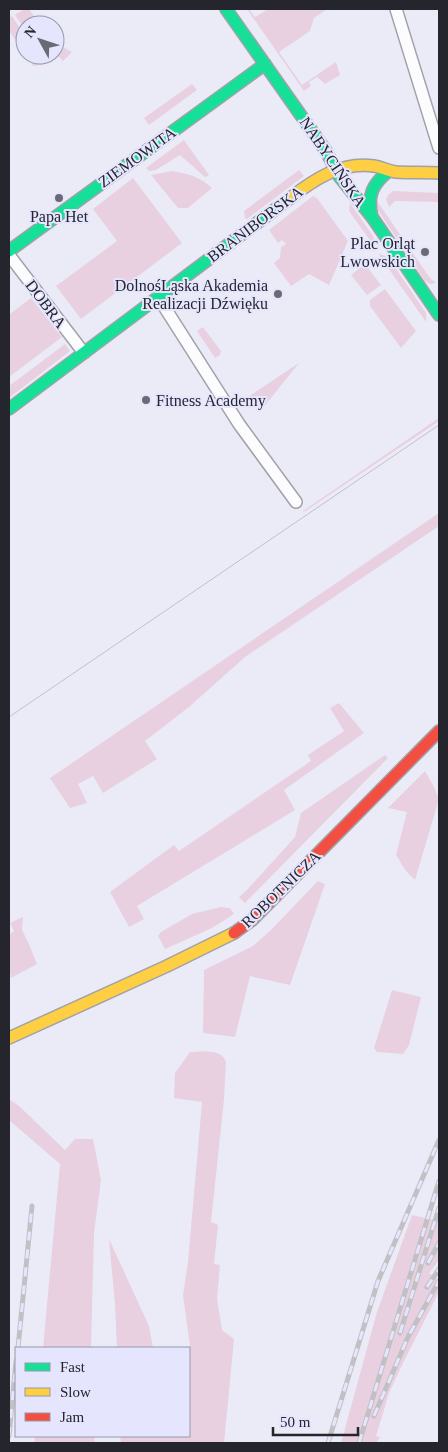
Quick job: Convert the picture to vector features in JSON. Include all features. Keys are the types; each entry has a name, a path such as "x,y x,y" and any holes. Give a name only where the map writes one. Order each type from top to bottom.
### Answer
{"street":[{"name":"NABYCIŃSKA","path":"226,9 326,151 335,169 353,195 372,217 439,315"},
{"path":"396,9 439,148"},
{"name":"ZIEMOWITA","path":"9,251 265,64"},
{"path":"335,169 360,165 376,166 389,171 439,173"},
{"name":"BRANIBORSKA","path":"9,409 306,186 325,173 335,169"},
{"path":"372,217 368,199 370,191 378,178 389,171"},
{"name":"DOBRA","path":"9,255 84,353"},
{"path":"158,297 239,424 296,502"},
{"name":"ROBOTNICZA","path":"9,1038 167,966 234,932 252,920 439,731"}],"shaded area":[{"path":"24,9 29,9 33,15 15,15"},
{"path":"247,9 255,17 268,9 327,9 314,18 310,31 279,52 302,85 336,62 340,75 325,84 317,77 309,82 311,86 304,91"},
{"path":"12,16 15,21 15,40 9,31 9,18"},
{"path":"65,48 72,52 65,59"},
{"path":"192,84 197,90 149,125 144,118"},
{"path":"184,140 209,175 205,177 180,155 156,170 149,171 146,168"},
{"path":"299,170 304,176 247,219 245,218 244,211"},
{"path":"172,171 193,176 212,188 188,208 178,208 151,175"},
{"path":"133,178 182,243 81,319 56,286 117,241 93,209"},
{"path":"393,191 439,193 439,202 395,201 389,207 386,199"},
{"path":"313,196 317,198 348,241 329,285 309,274 291,286 274,263 280,258 281,247 286,244 282,240 278,243 269,230"},
{"path":"377,201 430,278 436,283 431,284 425,281 377,209"},
{"path":"350,203 373,236 374,246 349,211"},
{"path":"379,255 388,257 426,313 426,322"},
{"path":"365,264 381,285 367,295 351,275"},
{"path":"385,289 416,331 401,348 370,306 370,300"},
{"path":"31,298 62,337 9,377 9,312 10,314"},
{"path":"203,327 221,351 220,355 215,358 197,331"},
{"path":"65,344 70,351 9,398 9,386"},
{"path":"299,363 262,409 248,397"},
{"path":"439,418 439,421 303,511"},
{"path":"439,513 439,526 245,657 189,707 145,741 157,759 103,793 93,776 78,784 87,803 70,808 50,778"},
{"path":"339,703 364,733 284,790 295,810 137,906 144,919 129,927 110,892 174,845 179,851 311,761 308,755 344,731 330,708"},
{"path":"385,755 388,758 245,903 239,897 295,837 301,813"},
{"path":"425,771 439,799 415,880 406,871 396,855 407,812 388,808"},
{"path":"318,881 325,884 290,985 250,976 235,1037 203,1033 204,970 253,946"},
{"path":"221,907 230,908 234,914 212,928 165,949 158,936 161,932 192,914"},
{"path":"23,917 22,930 37,964 11,978 9,935 14,931 10,923"},
{"path":"392,990 421,997 409,1045 403,1054 377,1052 374,1048"},
{"path":"206,1051 216,1053 224,1058 226,1062 211,1222 218,1225 214,1264 220,1265 217,1299 222,1330 234,1339 224,1443 121,1443 120,1437 190,1437 190,1346 183,1295 188,1262 202,1102 174,1098 175,1073 190,1052"},
{"path":"9,1099 19,1106 65,1150 75,1139 93,1139 101,1180 94,1233 91,1347 43,1347 60,1164 9,1120"},
{"path":"412,1215 439,1221 439,1260 429,1273 439,1281 439,1292 389,1393 376,1436 380,1437 376,1443 341,1443 377,1312"},
{"path":"109,1239 149,1326 153,1347 117,1347"},
{"path":"35,1437 94,1437 95,1443 34,1443"}],"tram line":[{"path":"9,717 439,425"}],"railway":[{"path":"328,1443 378,1281 439,1140"},
{"path":"359,1443 439,1181"},
{"path":"18,1347 32,1206"},
{"path":"400,1333 439,1208"},
{"path":"428,1263 439,1243"},
{"path":"427,1287 439,1269"},
{"path":"374,1416 408,1337 439,1281"},
{"path":"9,1436 15,1372"}],"traffic: fast":[{"path":"226,9 326,151 339,176 372,217 439,315"},
{"path":"9,251 265,64"},
{"path":"372,217 370,203 372,191 378,181 389,171"},
{"path":"9,409 289,199"}],"traffic: slow":[{"path":"289,199 318,179 350,166 374,166 396,172 439,173"},
{"path":"9,1038 167,966 234,933"}],"traffic: jam":[{"path":"234,933 252,920 439,731"}],"place":[{"name":"Papa Het","path":"59,198"},
{"name":"Plac Orląt Lwowskich","path":"425,252"},
{"name":"DolnośLąska Akademia Realizacji Dźwięku","path":"278,294"},
{"name":"Fitness Academy","path":"146,400"}]}
